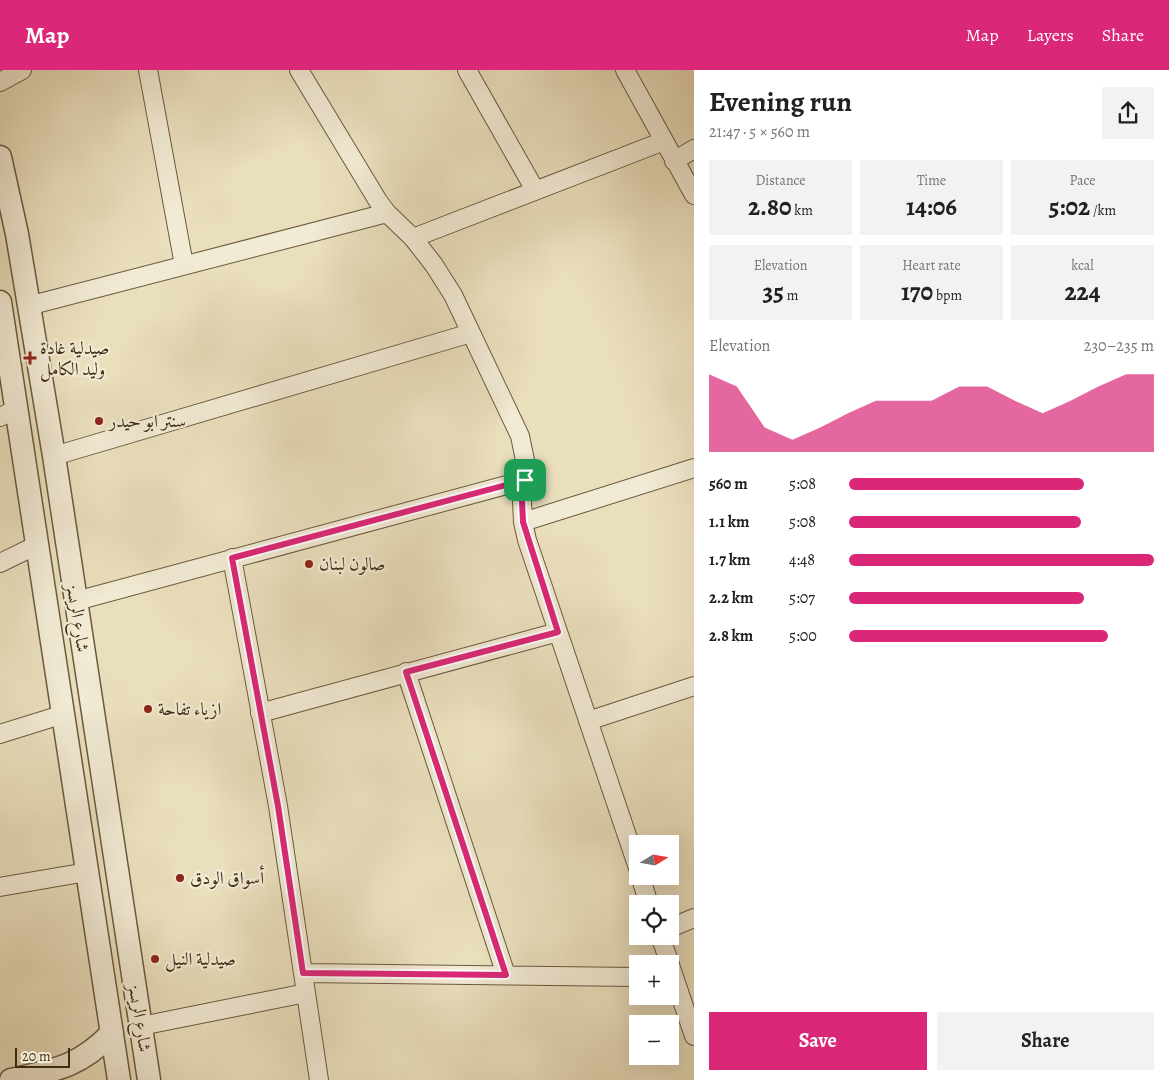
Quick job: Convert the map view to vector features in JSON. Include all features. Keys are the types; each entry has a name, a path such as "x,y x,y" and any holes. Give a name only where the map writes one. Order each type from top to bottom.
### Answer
{"street":[{"path":"0,82 22,70"},
{"path":"148,70 184,265"},
{"path":"299,70 369,187 387,212 413,238 434,265 453,295 520,436 526,465 522,501 523,522 629,842"},
{"path":"467,70 535,190"},
{"path":"625,70 694,196"},
{"path":"413,238 664,141"},
{"path":"674,161 694,149"},
{"name":"شارع الريسز","path":"0,157 17,234 54,456 149,1080"},
{"path":"28,306 387,212"},
{"name":"شارع الريسز","path":"0,302 8,413 37,544 119,1080"},
{"path":"54,456 471,333"},
{"path":"523,522 694,468"},
{"path":"76,600 525,480"},
{"path":"0,563 37,544"},
{"path":"232,558 278,806 319,1080"},
{"path":"260,713 558,632"},
{"path":"406,672 506,975"},
{"path":"588,721 694,686"},
{"path":"0,734 64,714"},
{"path":"78,812 107,803"},
{"path":"0,887 87,872"},
{"path":"679,924 694,918"},
{"path":"303,973 629,977"},
{"path":"141,1026 306,993"},
{"path":"679,994 694,1036"},
{"path":"11,1080 64,1067 82,1059 98,1047 112,1032"}],"place":[{"name":"صيدلية غادة وليد الكامل","path":"30,358"},
{"name":"سنتر ابو حيدر","path":"99,421"},
{"name":"صالون لبنان","path":"309,564"},
{"name":"ازياء تفاحة","path":"148,709"},
{"name":"أسواق الودق","path":"180,878"},
{"name":"صيدلية النيل","path":"155,959"}],"route":[{"path":"525,480 522,501 523,522 558,632 406,672 506,975 303,973 278,806 232,558 525,480"}]}
